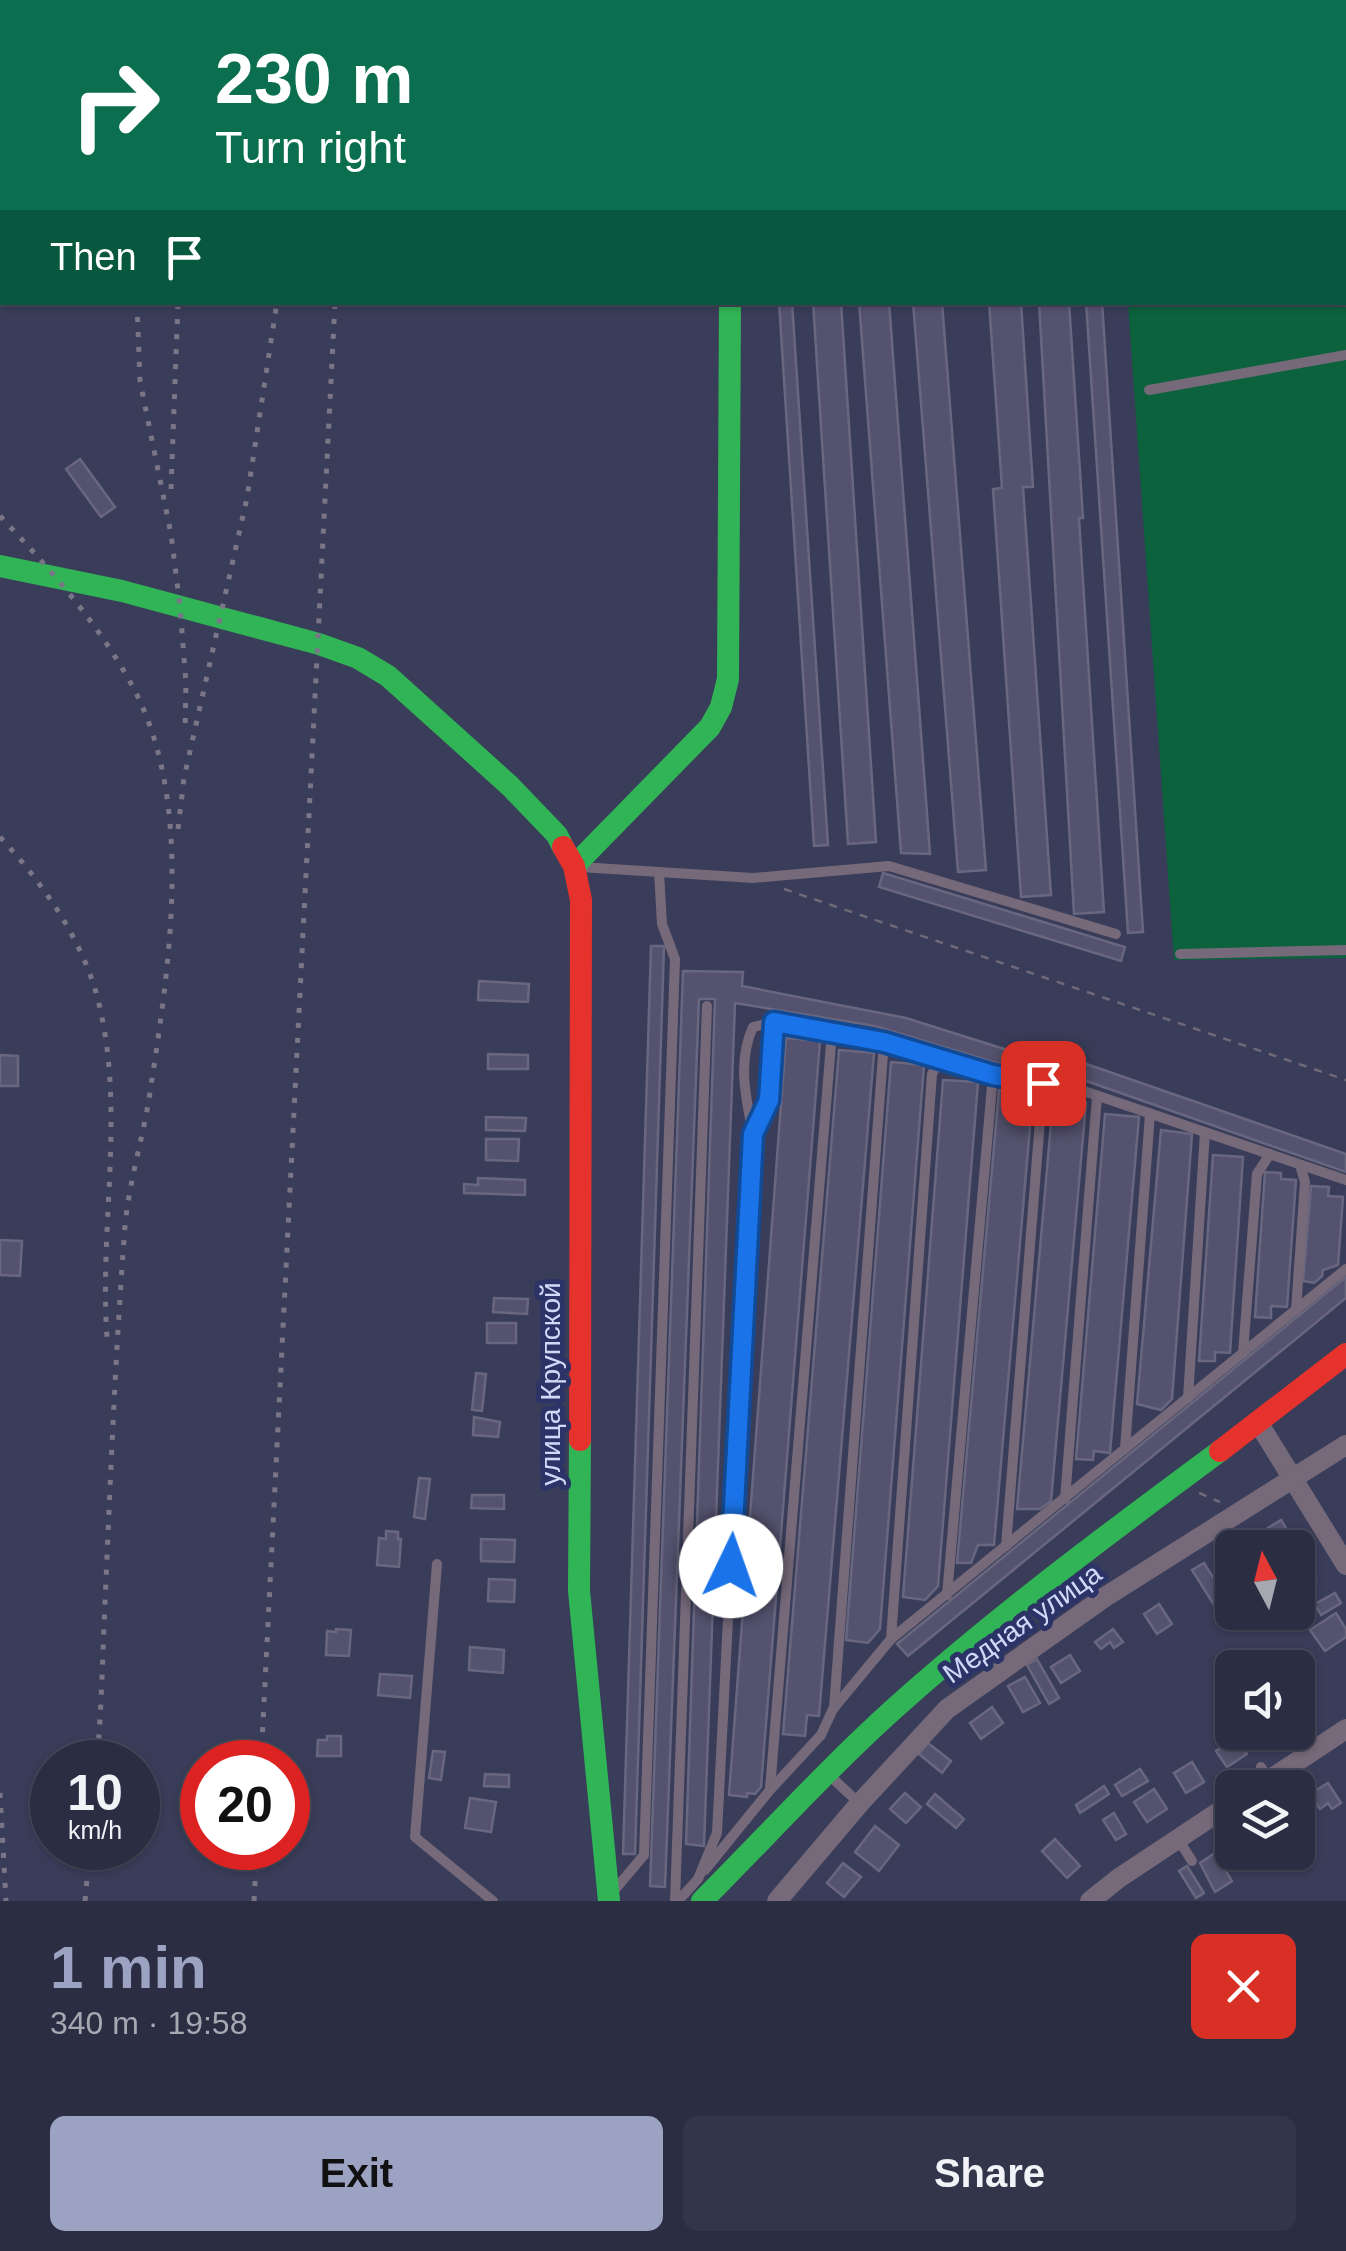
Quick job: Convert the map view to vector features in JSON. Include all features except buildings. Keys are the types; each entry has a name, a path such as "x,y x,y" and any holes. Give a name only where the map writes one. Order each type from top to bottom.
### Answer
{"main road":[{"path":"0,566 122,590 358,658 388,676 510,786 557,835 574,866 710,727 722,706 728,679 730,305"},
{"name":"улица Крупской","path":"574,866 580,900 582,996 579,1591 609,1899"},
{"path":"700,1890 896,1707 982,1634 1346,1354"}],"street":[{"path":"1259,1424 1346,1566"},
{"name":"Медная улица","path":"778,1901 947,1709 1105,1597 1346,1445"},
{"path":"1276,1770 1346,1729"},
{"path":"1090,1901 1124,1886 1178,1839 1215,1815"}],"lane":[{"path":"1149,390 1346,355"},
{"path":"574,866 754,878 889,866 1116,934"},
{"path":"609,1899 644,1855 676,958 662,924 659,872"},
{"path":"1180,954 1346,950"},
{"path":"707,1006 677,1901 700,1890 770,1790 821,1735 834,1709 891,1640 1346,1269"},
{"path":"700,1890 717,1833 753,1134 744,1086 745,1045 753,1027 774,1022 884,1042 993,1075 1097,1096 1346,1180"},
{"path":"753,1134 769,1100 774,1022"},
{"path":"770,1790 832,1032"},
{"path":"834,1709 884,1042"},
{"path":"891,1640 932,1074 941,1058"},
{"path":"946,1595 993,1075"},
{"path":"1006,1546 1043,1083"},
{"path":"1064,1498 1097,1096"},
{"path":"1125,1449 1150,1114"},
{"path":"1188,1398 1205,1132"},
{"path":"1243,1354 1257,1174 1270,1154"},
{"path":"1296,1310 1305,1182 1300,1165"},
{"path":"437,1564 416,1837 493,1901"},
{"path":"828,1774 860,1804"},
{"path":"1178,1839 1192,1861"}],"path":[{"path":"754,878 1346,1080"},
{"path":"1176,1484 1244,1512"}],"green space":[{"path":"1128,305 1346,305 1346,958 1174,960"}],"railway":[{"path":"137,305 140,381 171,534 180,606 185,729"},
{"path":"171,489 178,305"},
{"path":"178,829 184,778 247,498 277,305"},
{"path":"262,1740 335,305"},
{"path":"0,516 73,598 134,689 153,736 165,786 171,838 172,891 163,999 125,1226 98,1740"},
{"path":"0,837 59,913 82,956 98,1000 110,1083 107,1337"},
{"path":"0,1793 6,1901"},
{"path":"85,1901 88,1870"},
{"path":"254,1901 256,1870"}],"traffic: fast":[{"path":"574,866 710,727 721,707 728,679 730,305"},
{"path":"0,566 122,591 358,658 388,676 510,786 557,835 563,847"},
{"path":"580,1440 579,1591 609,1901"},
{"path":"702,1901 846,1754 935,1673 1055,1575 1220,1451"}],"traffic: jam":[{"path":"563,847 574,866 581,900 580,1440"},
{"path":"1220,1451 1346,1354"}],"route":[{"path":"731,1566 753,1134 769,1100 774,1022 884,1042 993,1075 1043,1083"}]}
